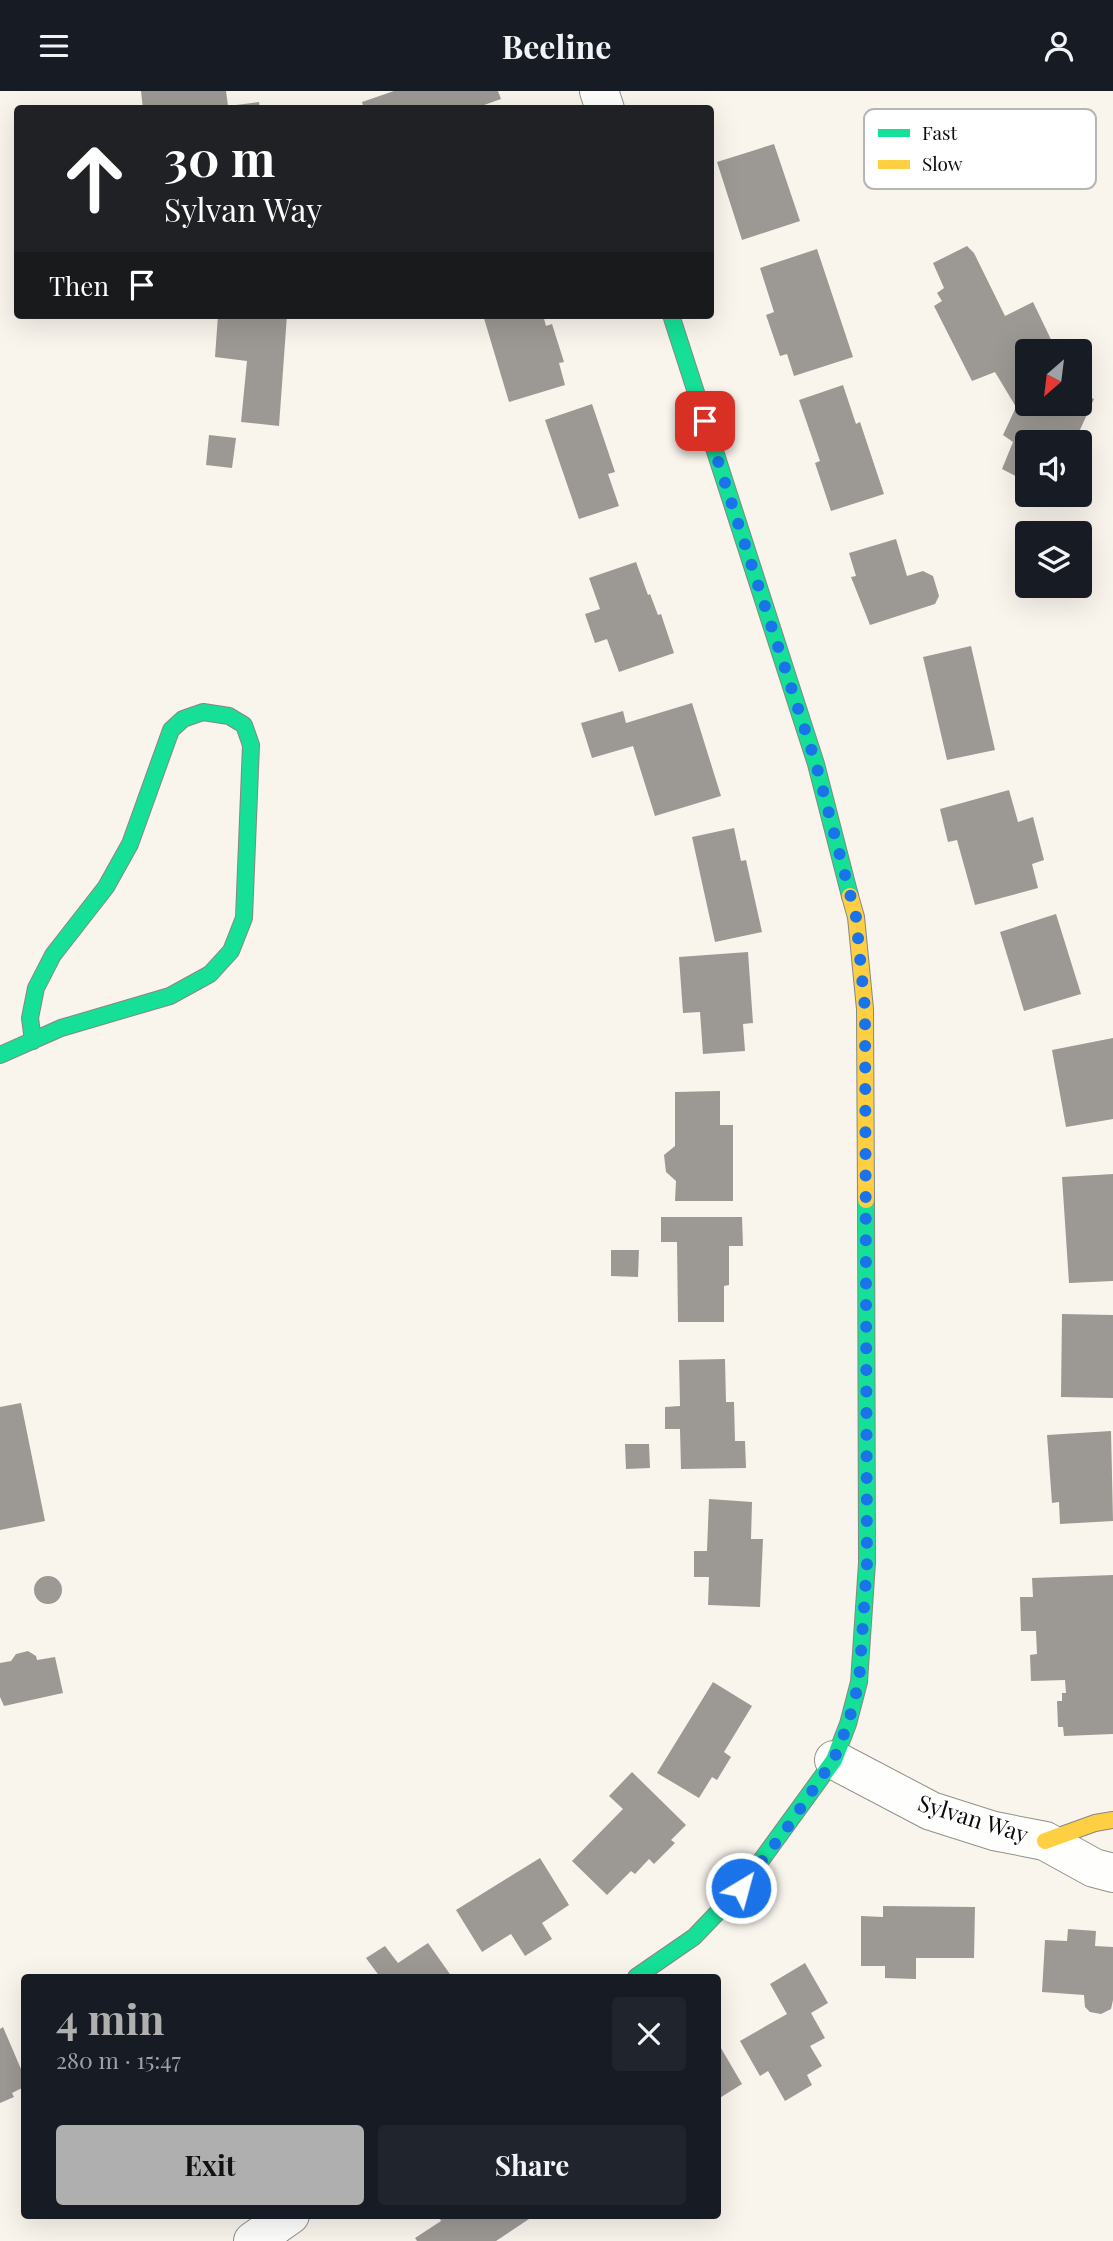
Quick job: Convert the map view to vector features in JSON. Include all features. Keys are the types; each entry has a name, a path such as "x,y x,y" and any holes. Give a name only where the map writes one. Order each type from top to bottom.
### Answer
{"street":[{"path":"640,1974 694,1937 741,1888 785,1831 834,1759 848,1724 859,1682 867,1563 865,1009 856,917 816,764 672,319"},
{"path":"0,1055 33,1041 61,1028 170,996 210,974 231,951 244,918 251,745 244,725 229,716 203,712 183,719 171,730 130,844 106,887 52,955 36,988 30,1018 33,1041"},
{"name":"Sylvan Way","path":"834,1759 931,1811 994,1831 1045,1840 1094,1868 1113,1873"},
{"name":"Sylvan Way","path":"1045,1840 1095,1823 1113,1820"},
{"path":"253,2241 284,2219"}],"building":[{"path":"141,91 226,91 228,105 143,105"},
{"path":"394,91 498,91 501,99 484,105 363,105 362,102"},
{"path":"259,102 259,105 236,105"},
{"path":"774,144 800,221 742,240 717,162"},
{"path":"967,246 974,253 1005,316 1033,302 1051,339 1015,339 1015,405 995,372 972,381 934,306 942,301 937,293 944,288 933,263"},
{"path":"817,249 853,357 794,376 787,354 780,356 766,315 774,312 760,268"},
{"path":"218,319 287,319 279,426 241,422 247,361 215,357"},
{"path":"484,319 544,319 546,326 552,324 564,362 559,363 565,385 509,402"},
{"path":"843,385 856,424 860,422 884,494 831,511 815,463 820,461 799,400"},
{"path":"592,404 615,472 608,474 619,506 579,519 545,420"},
{"path":"1015,409 1015,417 1086,417 1080,430 1015,430 1015,476 1002,469 1013,442 1003,435"},
{"path":"209,435 236,438 232,468 206,465"},
{"path":"896,539 907,576 923,571 933,576 939,596 935,604 870,625 851,577 856,576 849,553"},
{"path":"636,562 648,595 650,594 658,615 661,614 674,653 619,672 607,639 595,643 585,614 600,609 589,578"},
{"path":"971,646 995,750 947,760 923,657"},
{"path":"692,703 721,796 655,816 633,746 592,758 581,723 623,711 626,723"},
{"path":"1009,790 1018,822 1033,817 1044,860 1032,864 1038,888 975,905 957,840 948,842 940,809"},
{"path":"734,828 741,861 746,860 762,932 715,942 692,837"},
{"path":"1056,914 1081,994 1024,1011 1000,932"},
{"path":"748,952 753,1023 743,1024 745,1051 703,1054 700,1012 683,1013 679,957"},
{"path":"1113,1038 1113,1119 1066,1127 1052,1050"},
{"path":"720,1091 720,1125 733,1125 733,1201 675,1201 676,1181 666,1172 664,1155 675,1146 675,1092"},
{"path":"1113,1174 1113,1281 1069,1283 1062,1177"},
{"path":"661,1217 742,1217 743,1246 729,1246 729,1285 724,1286 724,1322 678,1322 677,1242 661,1242"},
{"path":"611,1250 639,1250 638,1277 611,1276"},
{"path":"1062,1314 1113,1315 1113,1398 1061,1397"},
{"path":"725,1359 726,1402 734,1402 735,1441 745,1441 746,1468 681,1469 680,1429 665,1429 665,1407 680,1406 679,1360"},
{"path":"21,1403 45,1521 0,1530 0,1407"},
{"path":"1111,1431 1113,1521 1060,1524 1059,1502 1052,1503 1047,1435"},
{"path":"625,1444 649,1444 650,1468 626,1469"},
{"path":"709,1499 752,1502 751,1539 763,1539 760,1607 708,1605 709,1577 694,1577 694,1551 707,1551"},
{"path":"1113,1575 1113,1734 1064,1736 1063,1727 1058,1727 1057,1701 1062,1701 1062,1693 1066,1693 1065,1680 1031,1681 1030,1655 1037,1654 1036,1631 1021,1631 1020,1597 1033,1597 1032,1578"},
{"path":"48,1576 58,1580 62,1590 58,1600 48,1604 38,1600 34,1590 38,1580"},
{"path":"28,1651 36,1656 37,1660 55,1657 63,1693 4,1706 0,1697 0,1663 11,1661 16,1654"},
{"path":"713,1682 752,1706 724,1752 731,1757 717,1780 712,1777 699,1798 657,1773"},
{"path":"632,1772 686,1825 671,1840 675,1843 654,1864 649,1859 635,1874 631,1871 607,1895 572,1861 623,1809 609,1796"},
{"path":"540,1858 569,1905 542,1923 552,1939 525,1956 511,1934 482,1952 456,1910"},
{"path":"883,1906 975,1907 974,1958 916,1958 916,1979 885,1978 885,1966 861,1966 861,1916 883,1917"},
{"path":"1068,1929 1096,1931 1095,1946 1113,1947 1113,2000 1111,2009 1101,2014 1090,2012 1085,2007 1084,1995 1042,1992 1045,1940 1067,1941"},
{"path":"428,1943 450,1974 378,1974 366,1958 385,1946 398,1963"},
{"path":"805,1963 828,2003 811,2013 825,2038 810,2046 822,2066 807,2075 812,2085 785,2101 768,2071 760,2076 740,2041 787,2014 770,1984"},
{"path":"3,2027 21,2069 21,2088 12,2093 14,2097 0,2103 0,2029"},
{"path":"721,2048 742,2084 721,2097"},
{"path":"440,2219 529,2219 496,2241 417,2241 415,2238 441,2221"}],"traffic: fast":[{"path":"672,319 816,764 850,896"},
{"path":"0,1055 61,1028 170,996 210,974 231,951 244,918 251,745 244,725 229,716 203,712 183,719 171,730 130,844 106,887 53,955 36,988 30,1018 33,1041"},
{"path":"640,1974 694,1937 741,1888 834,1760 848,1724 859,1682 867,1563 866,1200"}],"traffic: slow":[{"path":"850,896 856,917 865,1009 866,1200"},
{"path":"1045,1841 1095,1823 1113,1820"}],"route":[{"path":"705,421 816,764 856,917 865,1009 867,1563 859,1682 848,1724 834,1759 785,1831 741,1888"}]}
